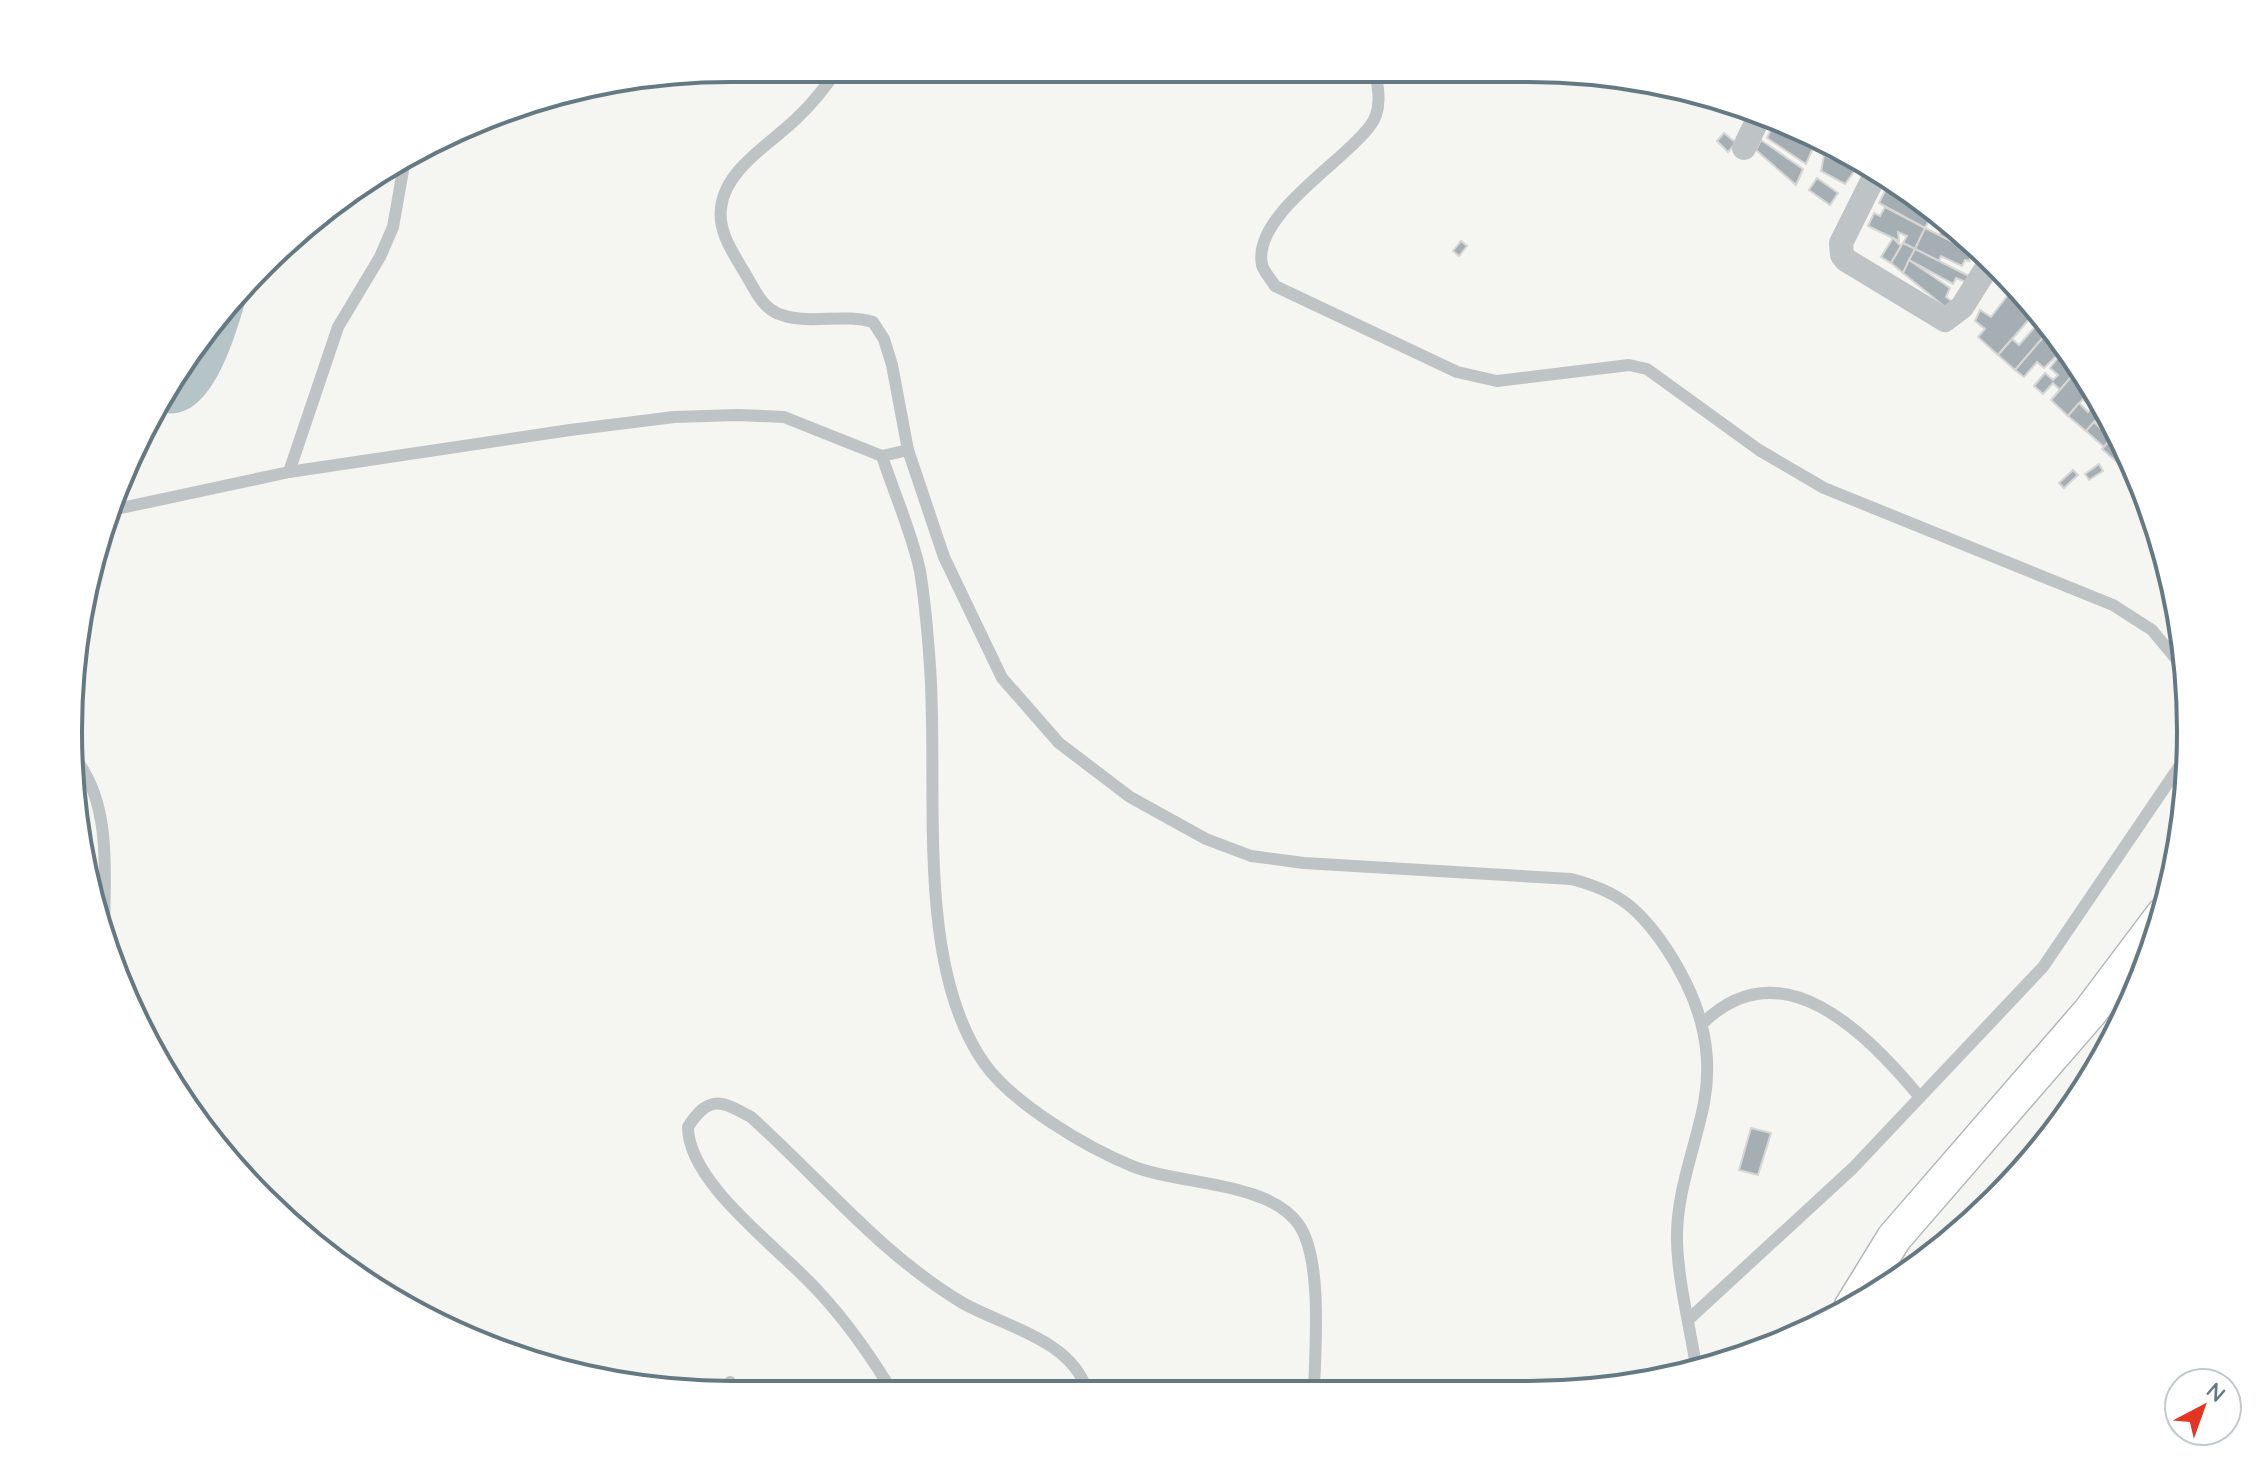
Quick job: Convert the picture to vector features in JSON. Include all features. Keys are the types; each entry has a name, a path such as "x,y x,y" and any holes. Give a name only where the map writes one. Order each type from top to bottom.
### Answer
{"main road":[{"path":"1864,1287 1894,1238 2090,1012 2140,948"}],"street":[{"path":"1744,148 1756,123"},
{"path":"1872,181 1840,249 1846,260 1937,318 1945,320 1953,317 1962,307 1985,270"}],"lane":[{"path":"827,82 797,118 742,169 721,204 720,219 724,235 762,302 780,315 811,320 856,317 873,322 884,339 892,365 908,450 944,557 1002,678 1059,743 1130,797 1206,839 1251,856 1304,863 1571,879 1605,887 1632,906 1654,930 1691,988 1703,1023 1707,1058 1704,1100 1683,1183 1677,1241 1695,1359"},
{"path":"1376,82 1379,100 1372,125 1272,222 1262,249 1262,267 1275,286 1457,372 1497,381 1629,365 1647,369 1759,450 1824,488 2113,605 2152,630 2172,654"},
{"path":"289,472 338,327 380,257 393,227 403,172"},
{"path":"122,508 289,472 674,417 784,417 882,456 908,450"},
{"path":"882,456 919,570 930,668 937,924 960,1024 986,1066 1047,1121 1133,1166 1252,1195 1288,1212 1301,1228 1316,1301 1314,1381"},
{"path":"1689,1319 1759,1252 1814,1206 2043,967 2176,771"},
{"path":"83,776 99,814 104,851 104,900"},
{"path":"1703,1023 1735,999 1756,992 1798,997 1848,1023 1887,1058 1919,1096"},
{"path":"886,1381 873,1359 820,1293 712,1183 696,1161 688,1127 705,1106 717,1102 727,1104 751,1117 908,1267 968,1306 1040,1340 1070,1364 1081,1381"}],"shaded area":[{"path":"246,300 222,368 196,404 179,412 166,412 191,371"}],"building":[{"path":"1771,129 1813,148 1806,164 1767,138"},
{"path":"1724,133 1736,143 1728,152 1717,141"},
{"path":"1761,140 1803,169 1796,185 1756,150"},
{"path":"1824,155 1855,171 1845,184 1821,171"},
{"path":"1817,178 1838,193 1830,205 1809,190"},
{"path":"1886,190 1929,221 1925,228 1879,203"},
{"path":"1885,207 1925,228 1915,249 1903,243 1907,236 1898,232 1899,241 1868,226 1874,213 1880,216"},
{"path":"1925,228 1957,244 1971,257 1962,266 1941,256 1939,261 1915,249"},
{"path":"1941,231 1958,245 1939,235"},
{"path":"1893,238 1901,246 1891,263 1881,257"},
{"path":"1461,241 1467,246 1459,256 1453,251"},
{"path":"1903,243 1915,249 1903,273 1891,263"},
{"path":"1915,249 1969,276 1966,282 1956,278 1953,284 1909,260"},
{"path":"1909,260 1950,288 1946,297 1954,303 1950,311 1903,273"},
{"path":"2008,295 2029,319 1998,355 1978,337 1985,329 1975,321 1980,310 1991,317"},
{"path":"2035,327 2044,337 2015,370 1998,355 2012,339 2019,345"},
{"path":"2044,337 2057,356 2044,368 2037,362 2024,377 2015,370"},
{"path":"2058,357 2071,377 2060,390 2053,383 2043,394 2034,386 2045,373 2053,380 2058,375 2050,368"},
{"path":"2071,377 2084,398 2068,416 2051,400"},
{"path":"2079,403 2088,412 2091,409 2097,419 2086,431 2068,416"},
{"path":"2094,422 2109,442 2104,447 2086,431"},
{"path":"2109,442 2119,464 2119,464 2102,449"},
{"path":"2099,464 2103,471 2089,480 2085,474"},
{"path":"2073,470 2078,475 2064,488 2059,483"},
{"path":"1751,1128 1771,1133 1758,1175 1739,1170"}]}
